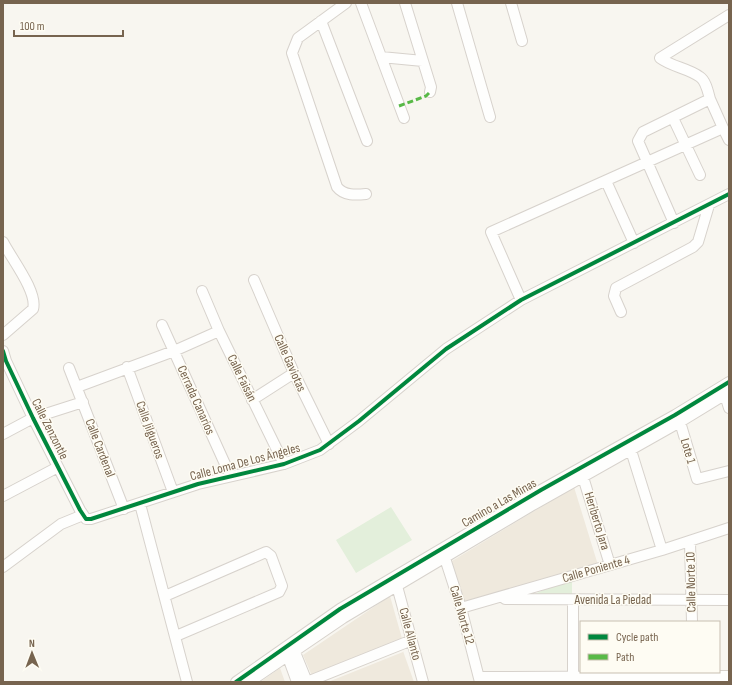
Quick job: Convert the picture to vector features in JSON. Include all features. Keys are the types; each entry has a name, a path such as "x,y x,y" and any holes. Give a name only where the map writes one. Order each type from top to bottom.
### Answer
{"street":[{"path":"346,3 298,38 292,54 337,187 342,192 348,194 366,194"},
{"path":"361,3 404,118"},
{"path":"405,3 431,87 430,92"},
{"path":"457,3 490,117"},
{"path":"511,3 522,41"},
{"path":"729,15 660,58 668,64 701,77 729,140"},
{"path":"321,21 367,141"},
{"path":"381,57 423,61"},
{"path":"674,223 638,141 643,132 710,99"},
{"path":"673,118 700,175"},
{"path":"522,300 491,232 723,128"},
{"path":"606,181 634,243"},
{"name":"Calle Loma De Los Ángeles","path":"83,515 89,519 230,475 284,464 310,455 329,444 359,421 446,349 522,300 729,194"},
{"path":"621,312 614,296 616,288 692,247 698,242 709,205"},
{"path":"692,213 703,225"},
{"path":"3,242 33,298 33,309 3,335"},
{"name":"Calle Gaviotas","path":"254,280 294,373 329,444"},
{"name":"Calle Faisán","path":"202,291 219,331 284,464"},
{"name":"Cerrada Canarios","path":"162,324 230,475"},
{"path":"76,387 174,351 219,331"},
{"name":"Calle Zenzontle","path":"3,351 6,361 32,418 83,515"},
{"name":"Calle Jilgueros","path":"127,367 173,492"},
{"name":"Calle Cardenal","path":"69,368 124,509"},
{"path":"252,400 294,373"},
{"name":"Camino a Las Minas","path":"289,648 334,612 583,477 729,382"},
{"path":"727,393 729,408"},
{"name":"Camino a Las Minas","path":"289,648 397,586 444,553 630,445 680,422 727,393"},
{"path":"3,434 32,418 83,402"},
{"name":"Lote 1","path":"680,422 697,479 729,471"},
{"path":"630,445 662,550"},
{"path":"3,496 58,467"},
{"name":"Heriberto Jara","path":"583,477 610,565"},
{"path":"140,504 187,682"},
{"path":"3,567 61,524 83,515"},
{"name":"Calle Poniente 4","path":"461,608 497,599 690,542 729,528"},
{"name":"Calle Norte 10","path":"690,542 692,621"},
{"path":"165,596 266,552 271,556 282,586 279,592 176,636"},
{"name":"Calle Norte 12","path":"444,553 461,608 480,679"},
{"name":"Calle Allanto","path":"397,586 423,682"},
{"name":"Avenida La Piedad","path":"497,599 729,600"},
{"path":"573,600 573,679"},
{"path":"289,648 307,682 412,640"},
{"path":"236,682 289,648"},
{"path":"249,682 289,648"},
{"path":"289,648 297,682"},
{"path":"480,679 729,676"}],"shaded area":[{"path":"574,487 598,565 464,604 452,561"},
{"path":"390,596 403,642 312,676 303,655"},
{"path":"403,652 414,682 328,682"},
{"path":"280,668 285,682 260,682 266,678"}],"green space":[{"path":"391,507 412,540 356,573 336,540"},
{"path":"572,578 572,597 525,598"}],"marked path":[{"path":"399,106 426,96 430,92"}],"cycle path":[{"path":"3,351 6,361 33,418 80,510 86,519 91,519 198,484 284,464 320,450 359,421 446,349 521,300 729,194"},
{"path":"236,682 340,609 541,490 675,415 729,382"}]}
